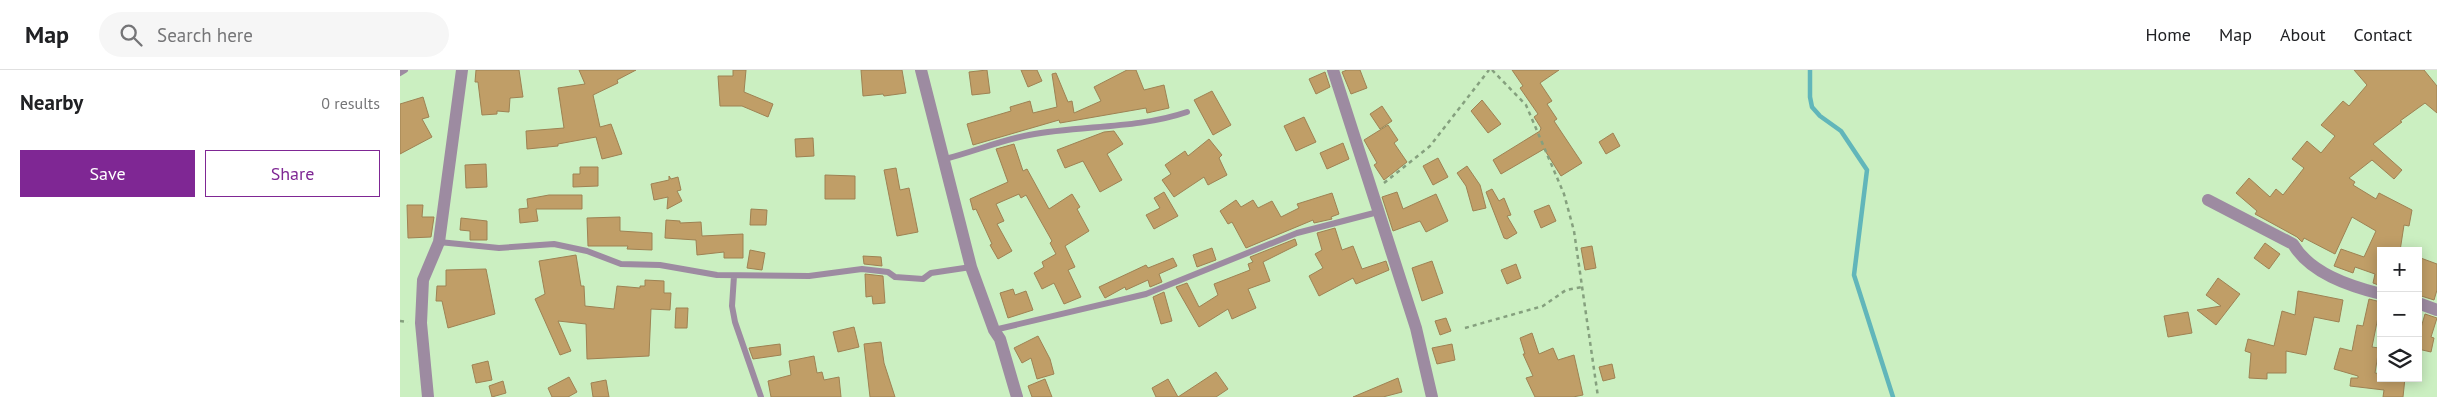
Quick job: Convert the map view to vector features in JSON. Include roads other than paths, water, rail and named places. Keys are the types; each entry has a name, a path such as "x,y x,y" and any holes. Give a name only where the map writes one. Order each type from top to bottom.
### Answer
{"street":[{"path":"428,397 421,323 423,280 439,242 462,70"},
{"path":"921,70 971,267 994,330 1000,339 1018,397"},
{"path":"1333,70 1416,328 1432,397"},
{"path":"2208,200 2292,244 2300,256 2310,265 2357,287 2377,293"},
{"path":"2422,304 2437,310"}],"lane":[{"path":"400,73 405,70"},
{"path":"945,159 1029,135 1116,124 1133,125 1164,120 1188,112"},
{"path":"994,330 1146,294 1297,233 1378,212"},
{"path":"439,242 499,248 554,244 587,252 621,264 660,265 717,275 734,276 809,276 862,268 888,272 895,277 923,278 931,274 971,267"},
{"path":"734,276 732,306 735,322 761,397"}],"waterway":[{"path":"1810,70 1812,107 1820,116 1841,131 1867,170 1854,275 1893,397"}]}
